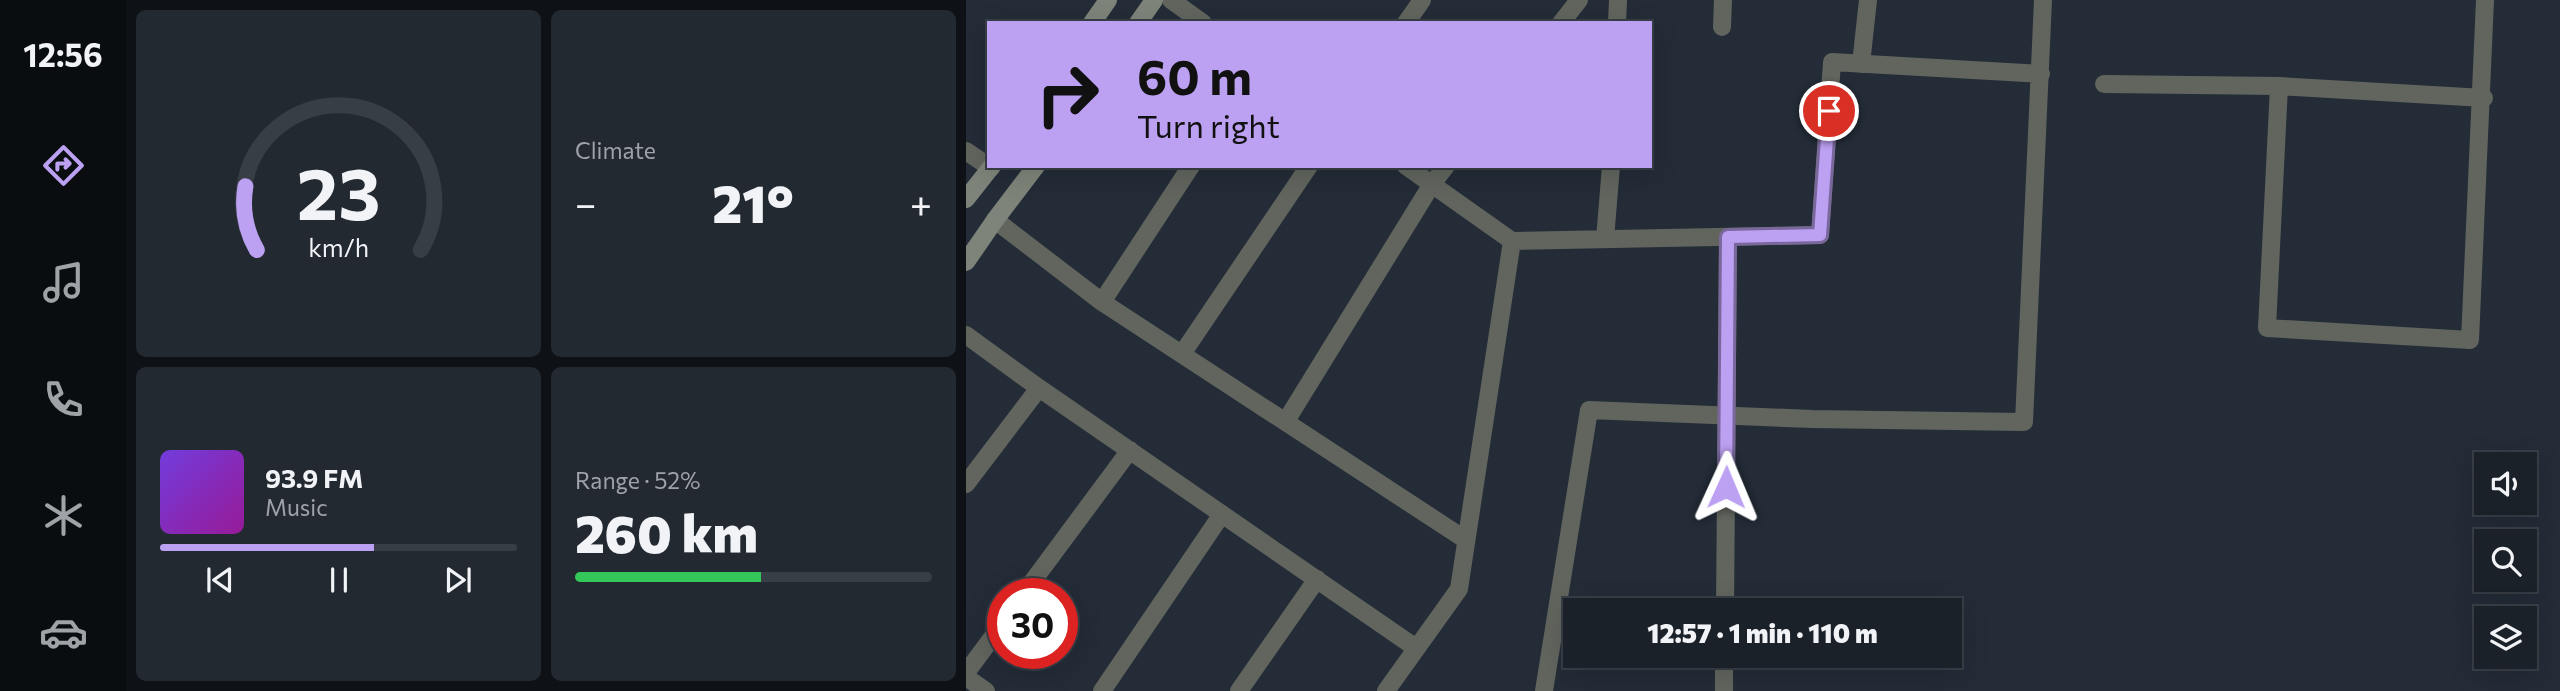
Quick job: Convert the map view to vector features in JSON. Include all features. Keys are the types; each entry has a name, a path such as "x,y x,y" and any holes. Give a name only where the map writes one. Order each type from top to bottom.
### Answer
{"main road":[{"path":"1093,21 1108,0"},
{"path":"1139,21 1154,0"},
{"path":"966,199 990,168"},
{"path":"966,262 1034,168"}],"street":[{"path":"1171,0 1200,21"},
{"path":"1407,21 1422,0"},
{"path":"1563,21 1579,0"},
{"path":"1617,21 1618,0"},
{"path":"1722,27 1723,0"},
{"path":"1861,64 1867,0"},
{"path":"1544,691 1589,410 1727,416 2024,422 2043,0"},
{"path":"2279,86 2267,328 2470,340 2485,0"},
{"path":"1409,168 1512,241 1820,235 1832,62 2041,74"},
{"path":"2104,84 2279,86 2482,98"},
{"path":"966,150 987,164"},
{"path":"1102,302 1190,168"},
{"path":"1182,354 1308,168"},
{"path":"1286,421 1432,184 1445,168"},
{"path":"1605,239 1611,168"},
{"path":"995,220 1102,302 1466,540"},
{"path":"1725,598 1728,237"},
{"path":"1386,691 1459,589 1512,241"},
{"path":"966,335 1038,388 1416,648"},
{"path":"966,484 1038,388"},
{"path":"1035,578 1130,450"},
{"path":"1102,691 1222,514"},
{"path":"1239,691 1317,579"},
{"path":"986,691 966,675 987,645"},
{"path":"1724,668 1724,691"}],"route":[{"path":"1726,487 1728,237 1820,235 1829,111"}]}
